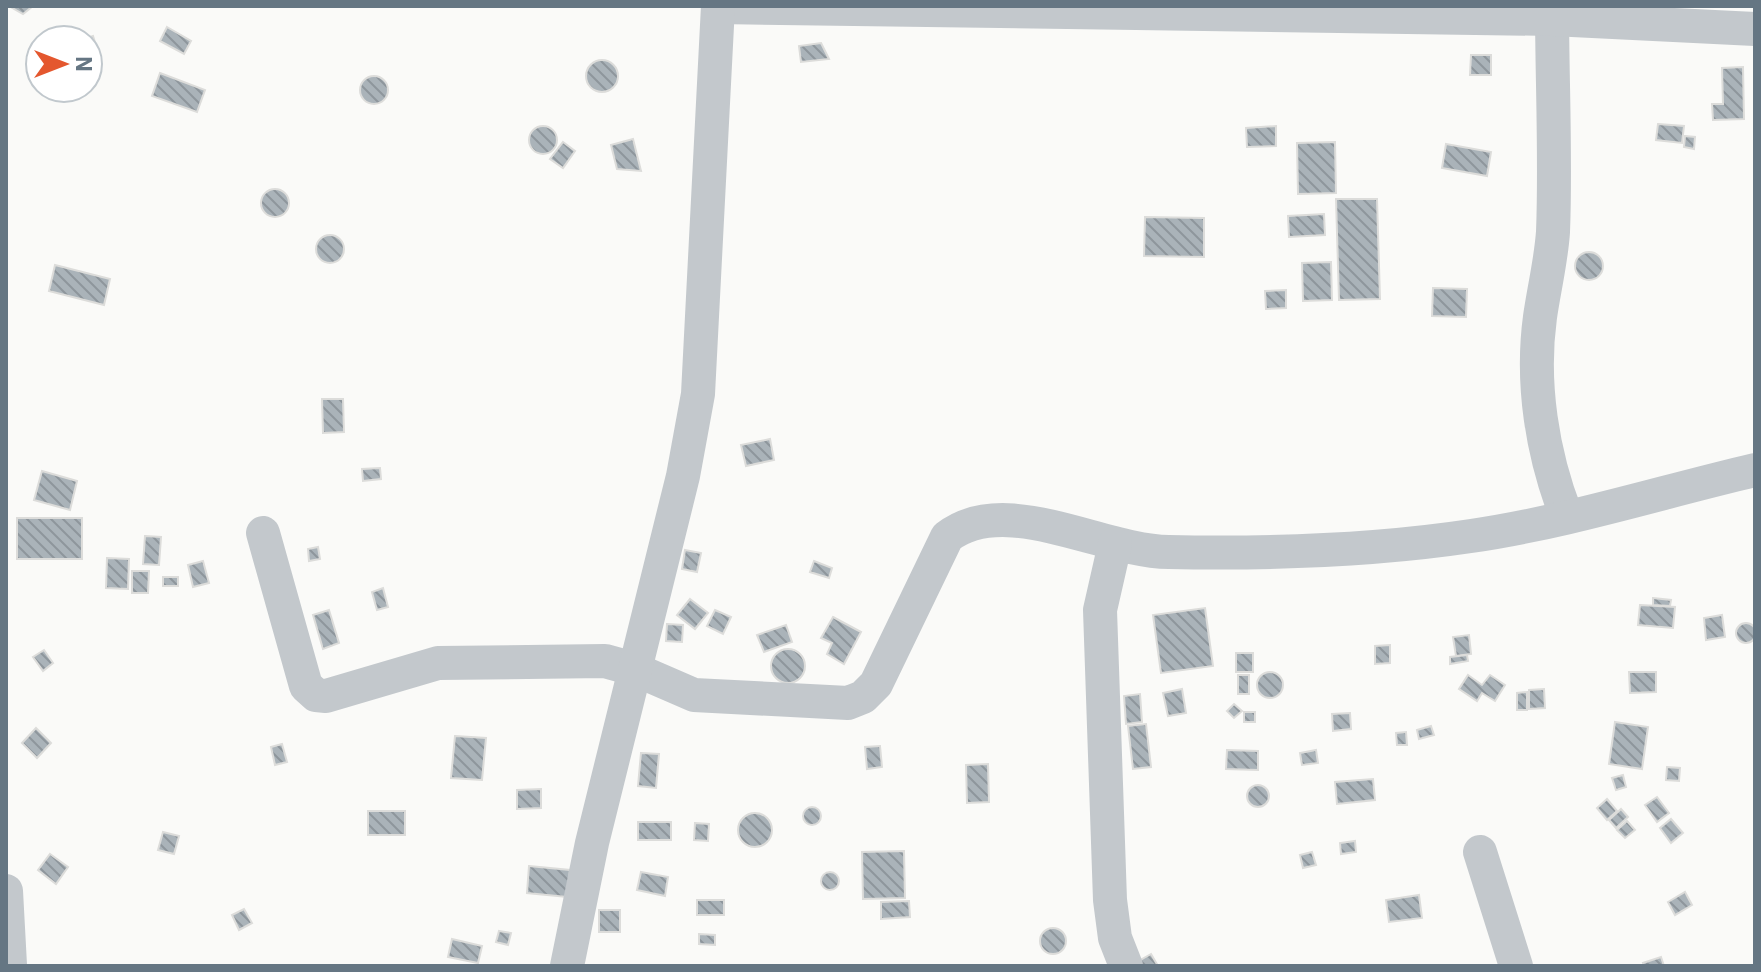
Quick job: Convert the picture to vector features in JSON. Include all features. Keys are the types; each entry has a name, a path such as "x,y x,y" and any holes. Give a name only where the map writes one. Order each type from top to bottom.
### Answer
{"street":[{"path":"567,966 634,669 683,476 698,394 718,7 1552,12 1755,29"},
{"path":"1552,12 1555,186 1552,246 1539,320 1538,370 1544,451 1566,515"},
{"path":"263,533 306,686 316,695 326,696 438,663 605,661 634,669 694,695 848,703 863,697 876,684 947,537 964,524 991,518 1031,523 1115,544 1165,552 1335,552 1474,536 1755,470"},
{"path":"1115,544 1100,610 1110,900 1115,938 1126,966"},
{"path":"1480,852 1516,966"},
{"path":"6,891 10,966"},
{"path":"6,959 10,966"}],"building":[{"path":"9,6 33,6 23,14"},
{"path":"167,27 191,41 184,54 160,41"},
{"path":"821,43 829,59 801,62 799,46"},
{"path":"1471,55 1491,55 1491,75 1470,75"},
{"path":"602,60 614,64 618,76 614,88 602,92 590,88 586,76 590,64"},
{"path":"1743,67 1744,119 1713,120 1712,104 1723,104 1722,68"},
{"path":"160,73 205,90 197,112 152,96"},
{"path":"374,76 384,80 388,90 384,100 374,104 364,100 360,90 364,80"},
{"path":"1658,124 1684,126 1682,143 1656,140"},
{"path":"543,126 553,130 557,140 553,150 543,154 533,150 529,140 533,130"},
{"path":"1276,126 1276,146 1247,147 1246,128"},
{"path":"1685,136 1695,137 1694,149 1684,147"},
{"path":"633,139 641,171 617,169 611,145"},
{"path":"563,142 575,151 563,168 550,159"},
{"path":"1335,142 1336,193 1298,194 1297,143"},
{"path":"1446,144 1491,152 1487,176 1442,168"},
{"path":"275,189 285,193 289,203 285,213 275,217 265,213 261,203 265,193"},
{"path":"1336,199 1377,199 1380,299 1339,300"},
{"path":"1324,214 1325,235 1289,237 1288,216"},
{"path":"1145,217 1204,218 1204,257 1144,256"},
{"path":"330,235 340,239 344,249 340,259 330,263 320,259 316,249 320,239"},
{"path":"1589,252 1599,256 1603,266 1599,276 1589,280 1579,276 1575,266 1579,256"},
{"path":"1331,262 1332,300 1303,301 1302,263"},
{"path":"55,265 110,279 104,305 49,291"},
{"path":"1433,288 1467,289 1466,317 1432,316"},
{"path":"1286,290 1286,308 1266,309 1265,291"},
{"path":"322,399 343,399 344,432 323,433"},
{"path":"770,439 774,460 746,466 741,445"},
{"path":"380,468 381,479 363,481 362,469"},
{"path":"42,471 77,481 70,510 34,500"},
{"path":"17,518 82,518 82,559 17,559"},
{"path":"145,536 161,537 159,565 143,564"},
{"path":"318,547 320,559 309,561 308,549"},
{"path":"685,550 701,553 697,572 682,569"},
{"path":"107,558 129,559 128,589 106,588"},
{"path":"203,561 209,583 193,587 188,565"},
{"path":"814,561 832,568 829,578 810,572"},
{"path":"132,571 149,571 148,593 132,593"},
{"path":"163,577 178,577 178,586 163,586"},
{"path":"383,588 388,607 377,610 372,592"},
{"path":"1653,598 1671,600 1670,606 1653,605"},
{"path":"690,599 708,613 695,629 677,615"},
{"path":"1640,605 1675,607 1673,628 1638,625"},
{"path":"1205,608 1213,666 1161,673 1153,615"},
{"path":"329,610 339,643 323,649 313,615"},
{"path":"715,610 731,617 723,634 707,626"},
{"path":"1722,615 1725,637 1706,640 1704,618"},
{"path":"833,617 861,632 844,664 827,654 832,643 821,638"},
{"path":"1742,623 1750,623 1756,633 1750,643 1742,643 1736,637 1736,629"},
{"path":"667,624 683,625 682,642 666,641"},
{"path":"786,625 792,642 764,652 757,635"},
{"path":"1469,635 1471,654 1456,656 1453,637"},
{"path":"1390,645 1390,663 1375,664 1375,646"},
{"path":"788,649 800,654 805,666 800,678 788,683 776,678 771,666 776,654"},
{"path":"44,650 53,663 43,671 33,657"},
{"path":"1236,653 1253,653 1253,672 1236,672"},
{"path":"1467,655 1468,661 1450,664 1450,657"},
{"path":"1270,672 1279,676 1283,685 1279,694 1270,698 1261,694 1257,685 1261,676"},
{"path":"1629,672 1656,672 1656,692 1630,693"},
{"path":"1238,675 1249,675 1249,694 1238,694"},
{"path":"1468,675 1482,685 1490,675 1505,685 1495,701 1482,693 1477,701 1459,689"},
{"path":"1182,689 1186,713 1168,716 1163,693"},
{"path":"1544,689 1545,708 1529,709 1529,690"},
{"path":"1527,692 1527,710 1517,710 1517,693"},
{"path":"1140,694 1142,722 1126,724 1124,696"},
{"path":"1234,704 1242,711 1234,718 1227,711"},
{"path":"1244,712 1255,712 1255,722 1244,722"},
{"path":"1350,713 1351,729 1333,731 1332,714"},
{"path":"1615,722 1648,727 1642,769 1609,764"},
{"path":"1146,724 1151,767 1133,769 1128,726"},
{"path":"1431,726 1434,735 1419,739 1417,730"},
{"path":"36,728 51,743 37,758 22,743"},
{"path":"1406,732 1407,745 1397,745 1396,733"},
{"path":"455,736 486,738 482,780 451,778"},
{"path":"282,744 287,762 275,765 271,747"},
{"path":"880,746 882,767 867,769 865,747"},
{"path":"1227,750 1258,751 1258,770 1226,769"},
{"path":"1316,750 1318,763 1302,765 1300,753"},
{"path":"641,753 659,754 656,788 638,786"},
{"path":"988,764 989,802 967,803 966,765"},
{"path":"1667,767 1680,768 1679,781 1666,780"},
{"path":"1623,775 1626,787 1616,790 1612,778"},
{"path":"1373,779 1375,800 1337,804 1335,782"},
{"path":"1258,785 1266,788 1269,796 1266,804 1258,807 1250,804 1247,796 1250,788"},
{"path":"541,789 541,808 517,809 517,790"},
{"path":"1657,797 1669,813 1657,822 1645,805"},
{"path":"1607,799 1617,811 1607,820 1597,808"},
{"path":"808,807 816,807 821,816 819,823 808,825 803,820 803,812"},
{"path":"1621,809 1628,817 1616,828 1609,820"},
{"path":"368,811 405,811 405,835 368,835"},
{"path":"755,813 767,818 772,830 767,842 755,847 743,842 738,830 743,818"},
{"path":"1671,819 1683,833 1671,843 1660,828"},
{"path":"1627,821 1635,830 1625,838 1617,830"},
{"path":"638,822 671,822 671,840 638,840"},
{"path":"695,823 709,824 708,841 694,840"},
{"path":"163,832 179,836 174,854 158,850"},
{"path":"1355,841 1356,852 1341,854 1340,843"},
{"path":"904,851 905,898 863,899 862,852"},
{"path":"1312,852 1316,865 1303,868 1300,855"},
{"path":"50,854 68,867 56,884 38,870"},
{"path":"529,866 570,870 567,897 527,893"},
{"path":"641,872 668,877 665,896 637,890"},
{"path":"826,872 834,872 839,881 837,888 826,890 821,885 821,877"},
{"path":"1685,892 1692,905 1675,915 1668,902"},
{"path":"1419,895 1422,918 1389,922 1386,900"},
{"path":"697,900 724,900 724,915 697,915"},
{"path":"909,901 910,917 881,919 881,902"},
{"path":"244,909 252,923 239,930 232,915"},
{"path":"599,910 620,910 620,932 599,932"},
{"path":"1053,928 1062,932 1066,941 1062,950 1053,954 1044,950 1040,941 1044,932"},
{"path":"499,931 511,933 508,945 496,942"},
{"path":"699,934 715,935 715,945 699,944"},
{"path":"452,939 482,946 478,963 448,957"},
{"path":"1151,954 1158,966 1139,966 1137,962"},
{"path":"1661,957 1664,966 1644,966 1643,963"}]}
